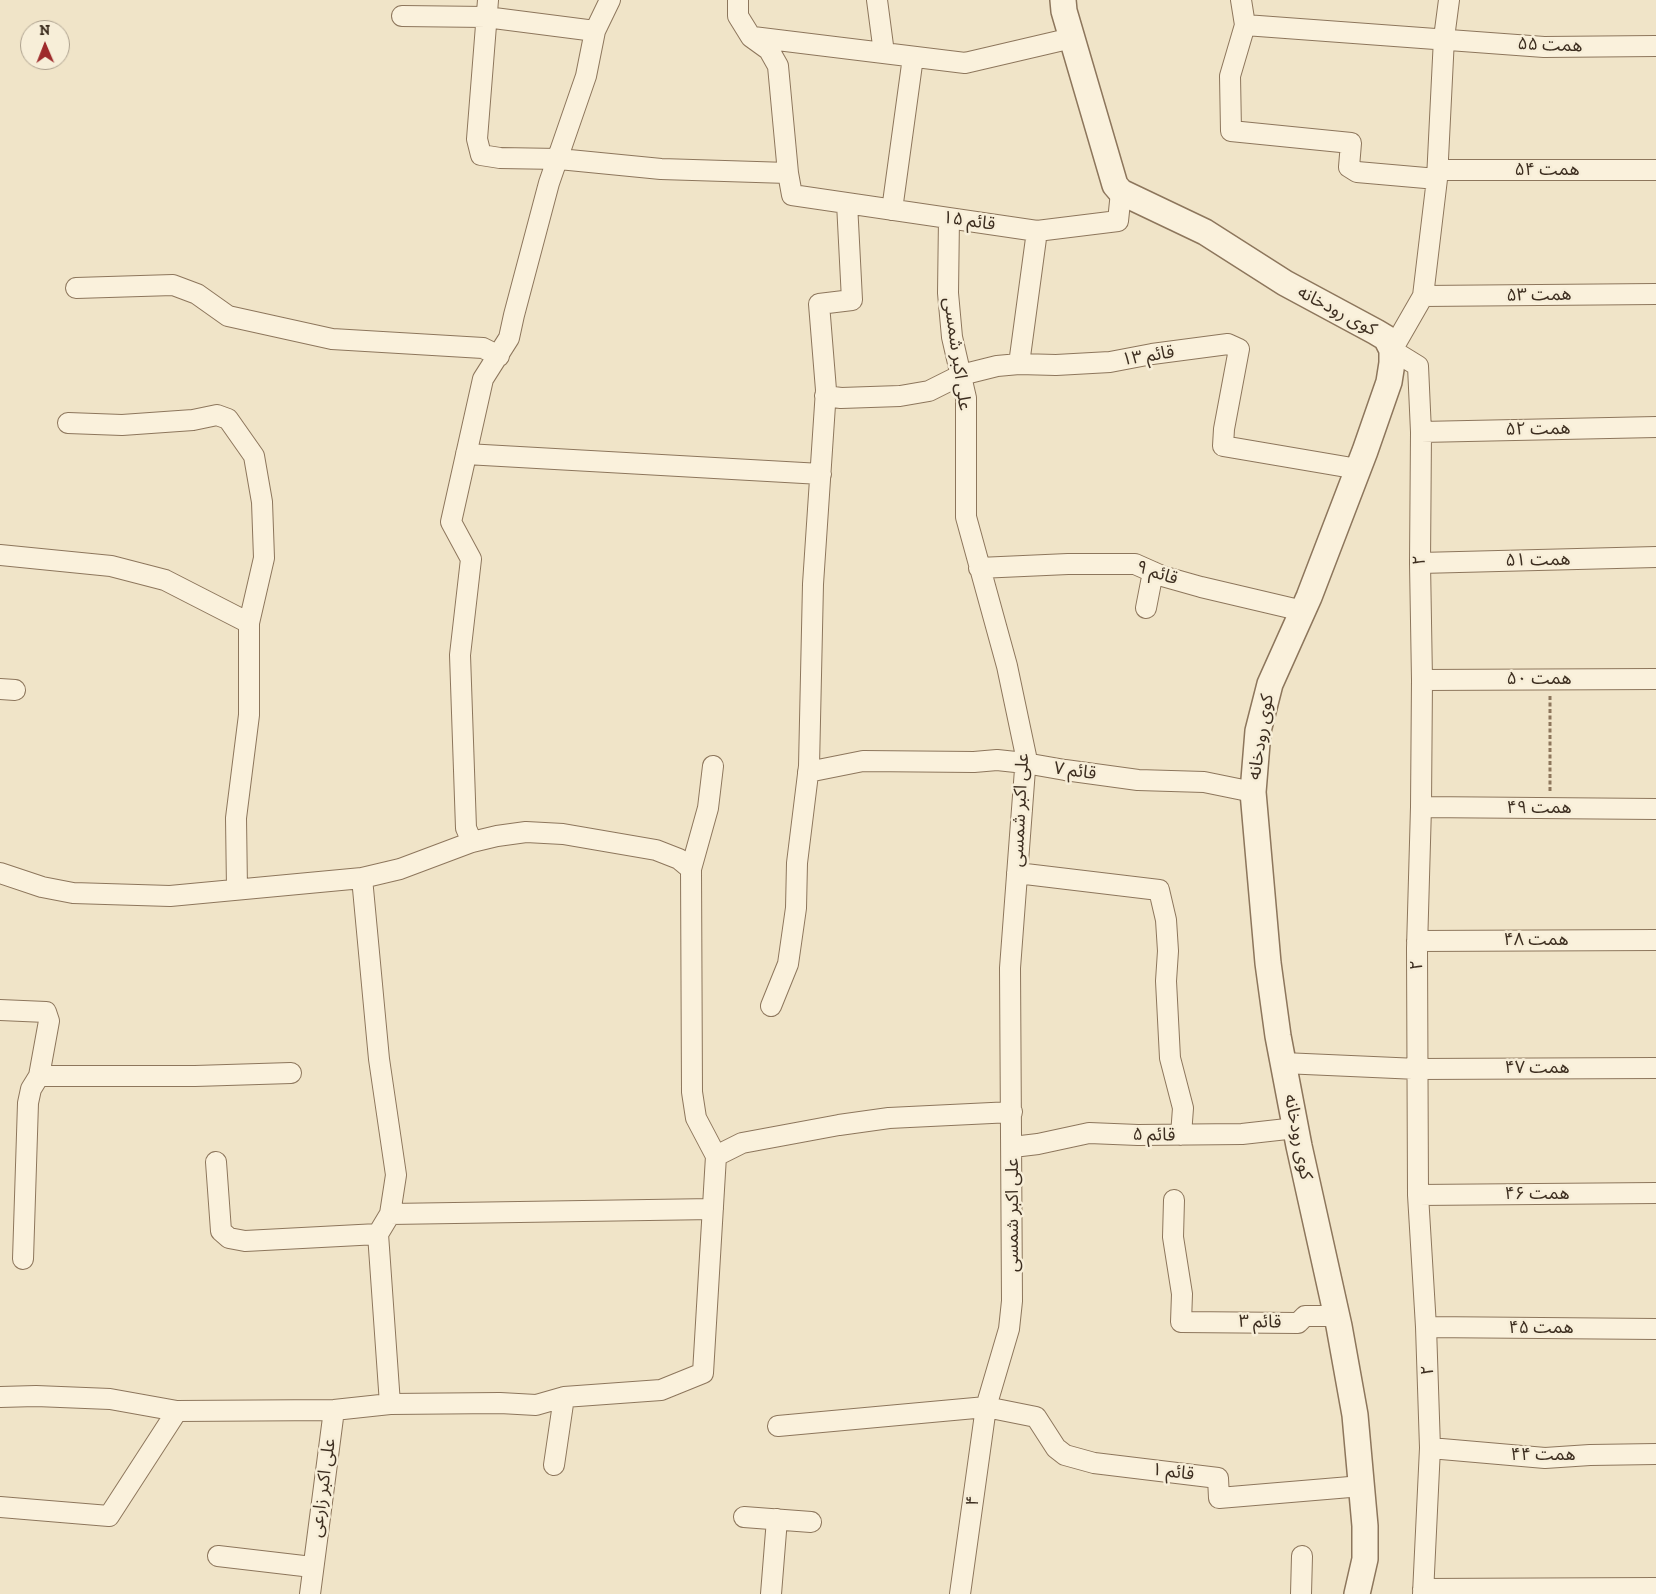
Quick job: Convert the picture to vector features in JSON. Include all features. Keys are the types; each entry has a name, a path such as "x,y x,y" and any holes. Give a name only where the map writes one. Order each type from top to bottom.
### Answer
{"street":[{"path":"472,842 466,828 460,655 471,559 451,522 483,379 509,338 549,183 586,76 595,31 610,0"},
{"path":"487,9 477,139 481,155 500,158 558,159 661,170 788,173 778,66 769,50 751,37 738,16 738,0"},
{"path":"877,0 884,53"},
{"path":"1063,0 1072,38 1115,185 1121,192"},
{"path":"1241,0 1245,25"},
{"path":"1392,350 1423,296 1437,175 1444,38 1449,0"},
{"path":"402,16 487,9 595,31"},
{"name":"همت ۵۵","path":"1245,25 1444,38 1544,47 1656,46"},
{"name":"همت ۵۴","path":"1245,25 1230,76 1231,131 1351,143 1349,167 1357,172 1437,175 1656,170"},
{"path":"751,37 965,63 1072,38"},
{"path":"892,210 914,57"},
{"name":"قائم ۱۵","path":"788,173 792,195 1037,231 1118,221 1121,192"},
{"name":"کوی رودخانه","path":"1121,192 1205,232 1285,283 1386,338 1392,350 1389,382 1358,469 1303,611 1270,684 1258,731 1252,792 1268,963 1284,1063 1355,1415 1365,1526 1365,1559 1357,1594"},
{"path":"771,1006 788,964 796,908 797,863 808,772 812,584 826,396 826,374 819,304 852,300 847,203"},
{"name":"علی اکبر شمسی","path":"949,218 948,293 952,337 966,398 966,517 1007,666 1026,756 1010,968 1013,1147 1012,1301 1009,1329 986,1408"},
{"path":"1019,364 1037,231"},
{"path":"76,288 174,285 196,294 228,316 285,327 332,339 483,348 499,356"},
{"name":"همت ۵۳","path":"1423,296 1656,294"},
{"name":"قائم ۱۳","path":"826,396 841,398 900,396 929,391 961,375 997,366 1019,364 1056,366 1110,362 1152,354 1228,344 1239,349 1224,429 1223,446 1358,469"},
{"name":"۲","path":"1392,350 1418,366 1421,432 1420,563 1422,680 1417,941 1418,1195 1426,1327 1430,1448 1423,1591"},
{"path":"68,423 122,425 193,420 217,415 228,419 254,456 262,502 264,558 250,623 249,715 236,818 238,889"},
{"name":"همت ۵۲","path":"1421,432 1656,427"},
{"path":"466,454 821,474"},
{"path":"0,555 111,566 165,580 250,623"},
{"name":"همت ۵۱","path":"1420,563 1656,557"},
{"name":"قائم ۹","path":"979,568 1068,564 1135,564 1153,572 1201,587 1303,611"},
{"path":"1146,608 1153,572"},
{"name":"همت ۵۰","path":"1422,680 1656,679"},
{"name":"قائم ۷","path":"808,772 863,761 974,762 997,760 1138,780 1204,782 1252,792"},
{"path":"0,1397 36,1396 110,1399 177,1411 334,1410 390,1404 500,1403 536,1405 564,1397 661,1390 703,1373 716,1156 696,1118 692,1092 691,869 708,808 713,766"},
{"name":"همت ۴۹","path":"1421,807 1656,809"},
{"path":"0,873 42,887 74,893 170,896 362,878 400,868 472,842 526,832 563,834 656,850 679,860 691,869"},
{"path":"1017,874 1159,890 1166,920 1168,951 1166,981 1170,1058 1183,1108 1181,1135"},
{"path":"362,878 379,1059 396,1175 390,1214 378,1234 390,1404"},
{"name":"همت ۴۸","path":"1417,941 1656,940"},
{"path":"0,1010 46,1012 50,1021 39,1076 31,1088 28,1103 23,1259"},
{"name":"همت ۴۷","path":"1284,1063 1418,1068 1656,1068"},
{"path":"39,1076 195,1076 291,1073"},
{"path":"716,1156 742,1143 839,1125 889,1118 1012,1112"},
{"name":"قائم ۵","path":"1013,1147 1038,1144 1089,1133 1138,1135 1242,1134 1296,1128"},
{"path":"216,1162 220,1230 228,1238 244,1241 378,1234"},
{"name":"همت ۴۶","path":"1418,1195 1656,1193"},
{"name":"قائم ۳","path":"1174,1200 1173,1237 1182,1294 1181,1322 1298,1323 1305,1316 1336,1316"},
{"path":"390,1214 712,1209"},
{"name":"همت ۴۵","path":"1426,1327 1656,1329"},
{"path":"554,1466 564,1397"},
{"path":"778,1426 986,1408"},
{"name":"قائم ۱","path":"986,1408 1036,1417 1056,1448 1066,1455 1094,1462 1218,1478 1219,1498 1362,1486"},
{"name":"۴","path":"960,1594 986,1408"},
{"name":"علی اکبر زارعی","path":"310,1594 312,1567 334,1410"},
{"path":"0,1507 109,1516 177,1411"},
{"name":"همت ۴۴","path":"1430,1448 1545,1458 1656,1454"},
{"path":"744,1518 810,1522"},
{"path":"771,1594 777,1519"},
{"path":"218,1556 312,1567"},
{"path":"1301,1594 1302,1556"},
{"path":"1423,1591 1656,1588"}],"path":[{"path":"1550,679 1550,808"}]}
